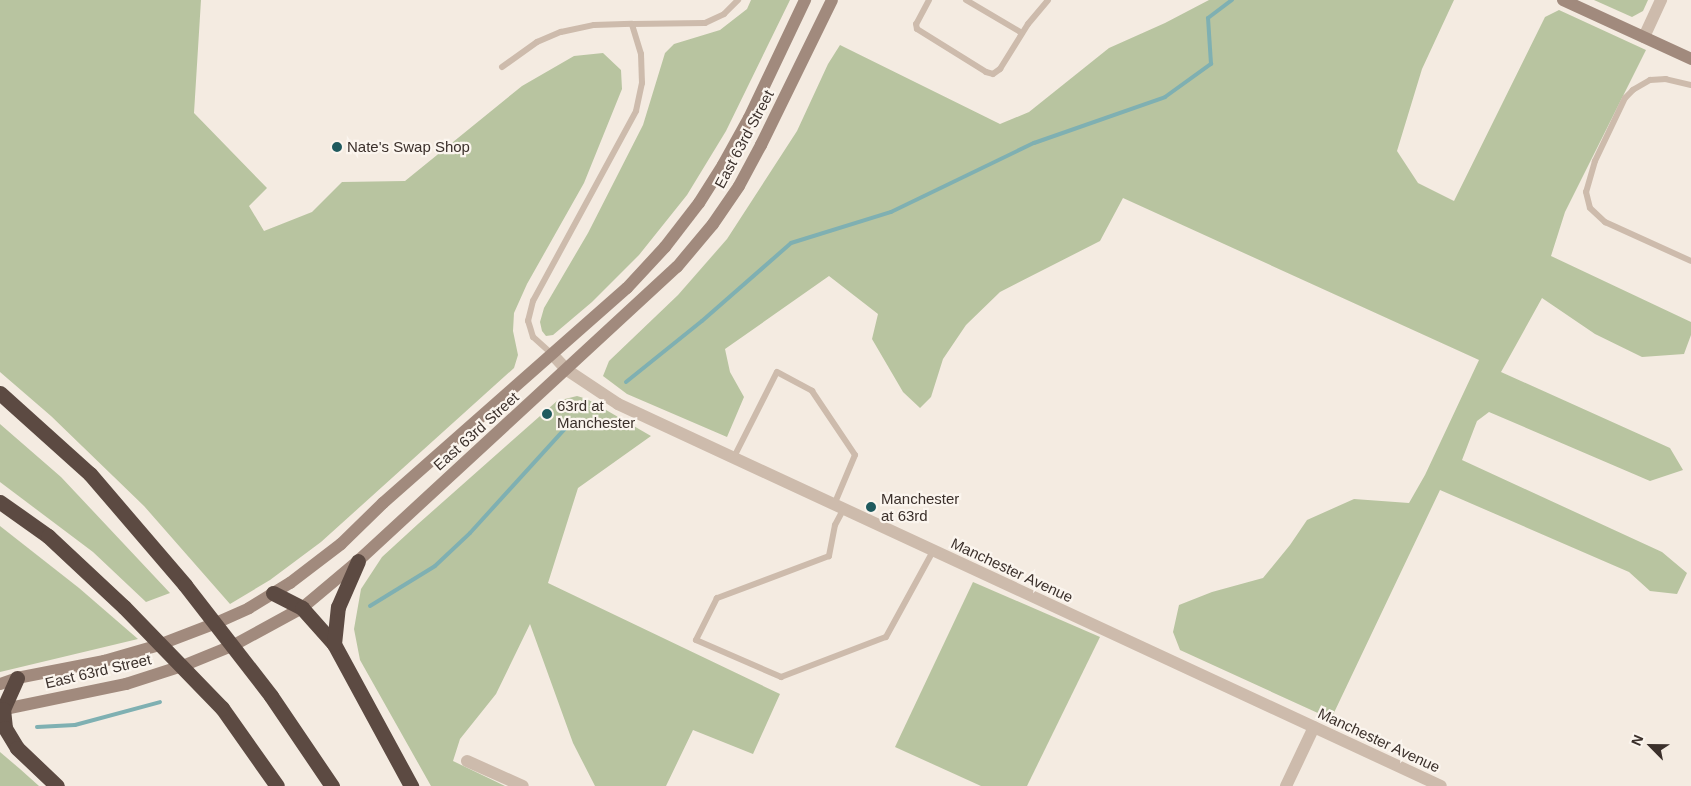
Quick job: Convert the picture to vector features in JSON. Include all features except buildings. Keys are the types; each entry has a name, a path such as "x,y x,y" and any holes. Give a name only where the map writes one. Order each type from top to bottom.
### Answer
{"highway":[{"path":"0,393 90,474 185,585 271,696 332,786"},
{"path":"0,502 48,536 124,607 222,708 277,786"},
{"path":"334,644 338,607 358,562"},
{"path":"273,593 302,608 334,644 411,786"},
{"path":"17,678 2,709 5,728 17,748 57,786"}],"main road":[{"name":"East 63rd Street","path":"0,684 17,678 104,661 156,646 216,623 290,584 341,544 383,503 627,288 665,247 699,203 723,165 749,118 805,0"},
{"name":"East 63rd Street","path":"2,709 126,684 166,672 234,644 302,608 358,562 677,268 713,224 739,186 832,0"},
{"path":"1563,0 1691,59"}],"street":[{"path":"1644,37 1661,0"},
{"name":"Manchester Avenue","path":"552,354 567,370 618,404 838,508 1441,786"},
{"path":"1286,786 1314,727"},
{"path":"467,761 523,786"}],"lane":[{"path":"502,67 537,42 561,32 594,25 705,23 724,14 738,0"},
{"path":"929,0 916,24 917,29 986,72 993,74 1000,69 1022,33 1048,0"},
{"path":"966,0 1022,33"},
{"path":"552,354 533,337 528,321 533,301 636,111 642,83 641,54 632,24"},
{"path":"1691,85 1666,79 1650,80 1633,90 1625,98 1599,153 1586,192 1590,208 1605,222 1691,261"},
{"path":"733,459 777,372 812,391 855,455 838,508 830,556 717,598 696,640 781,677 886,637 933,551"}],"green space":[{"path":"0,0 201,0 194,113 267,188 249,206 264,231 312,212 342,182 405,181 522,86 574,56 603,53 621,70 622,89 584,183 527,284 514,313 513,331 518,355 514,368 321,542 270,580 230,604 144,506 51,416 0,372"},
{"path":"751,0 790,0 726,131 687,195 639,255 592,302 553,335 546,336 542,331 540,322 544,308 588,233 643,125 665,53 674,44 720,30 747,9"},
{"path":"1209,0 1454,0 1422,69 1397,151 1418,183 1454,201 1545,17 1559,10 1646,50 1565,212 1551,256 1691,322 1691,335 1684,354 1642,357 1595,334 1542,298 1501,372 1670,448 1683,470 1650,481 1489,412 1477,421 1462,460 1662,552 1687,573 1677,594 1650,591 1629,572 1440,490 1331,719 1180,650 1173,632 1179,605 1212,592 1263,578 1290,545 1307,520 1354,499 1409,503 1425,475 1479,360 1123,198 1100,241 1000,292 966,325 943,359 931,397 920,408 903,392 872,339 878,314 829,276 725,349 730,372 744,397 727,437 627,394 603,376 609,361 678,295 727,239 797,131 828,64 840,45 1000,124 1029,112 1109,48 1165,23"},
{"path":"1594,0 1648,0 1643,11 1632,17"},
{"path":"577,396 587,399 651,436 578,488 548,583 780,694 753,754 693,730 666,786 595,786 573,743 530,624 496,694 460,739 453,761 505,786 431,786 360,660 354,629 361,589 382,557 418,524 557,401"},
{"path":"0,424 61,477 170,593 146,602 93,552 0,482"},
{"path":"0,526 79,588 138,639 0,672"},
{"path":"973,582 1100,637 1027,786 981,786 895,747"},
{"path":"0,752 20,769 39,786 0,786"}],"waterway":[{"path":"626,382 702,321 791,243 891,212 1034,143 1165,97 1211,64 1208,18 1232,0"},
{"path":"370,606 435,566 470,533 571,422"},
{"path":"37,727 75,725 160,702"}],"place":[{"name":"Nate's Swap Shop","path":"337,147"},
{"name":"63rd at Manchester","path":"547,414"},
{"name":"Manchester at 63rd","path":"871,507"}]}
